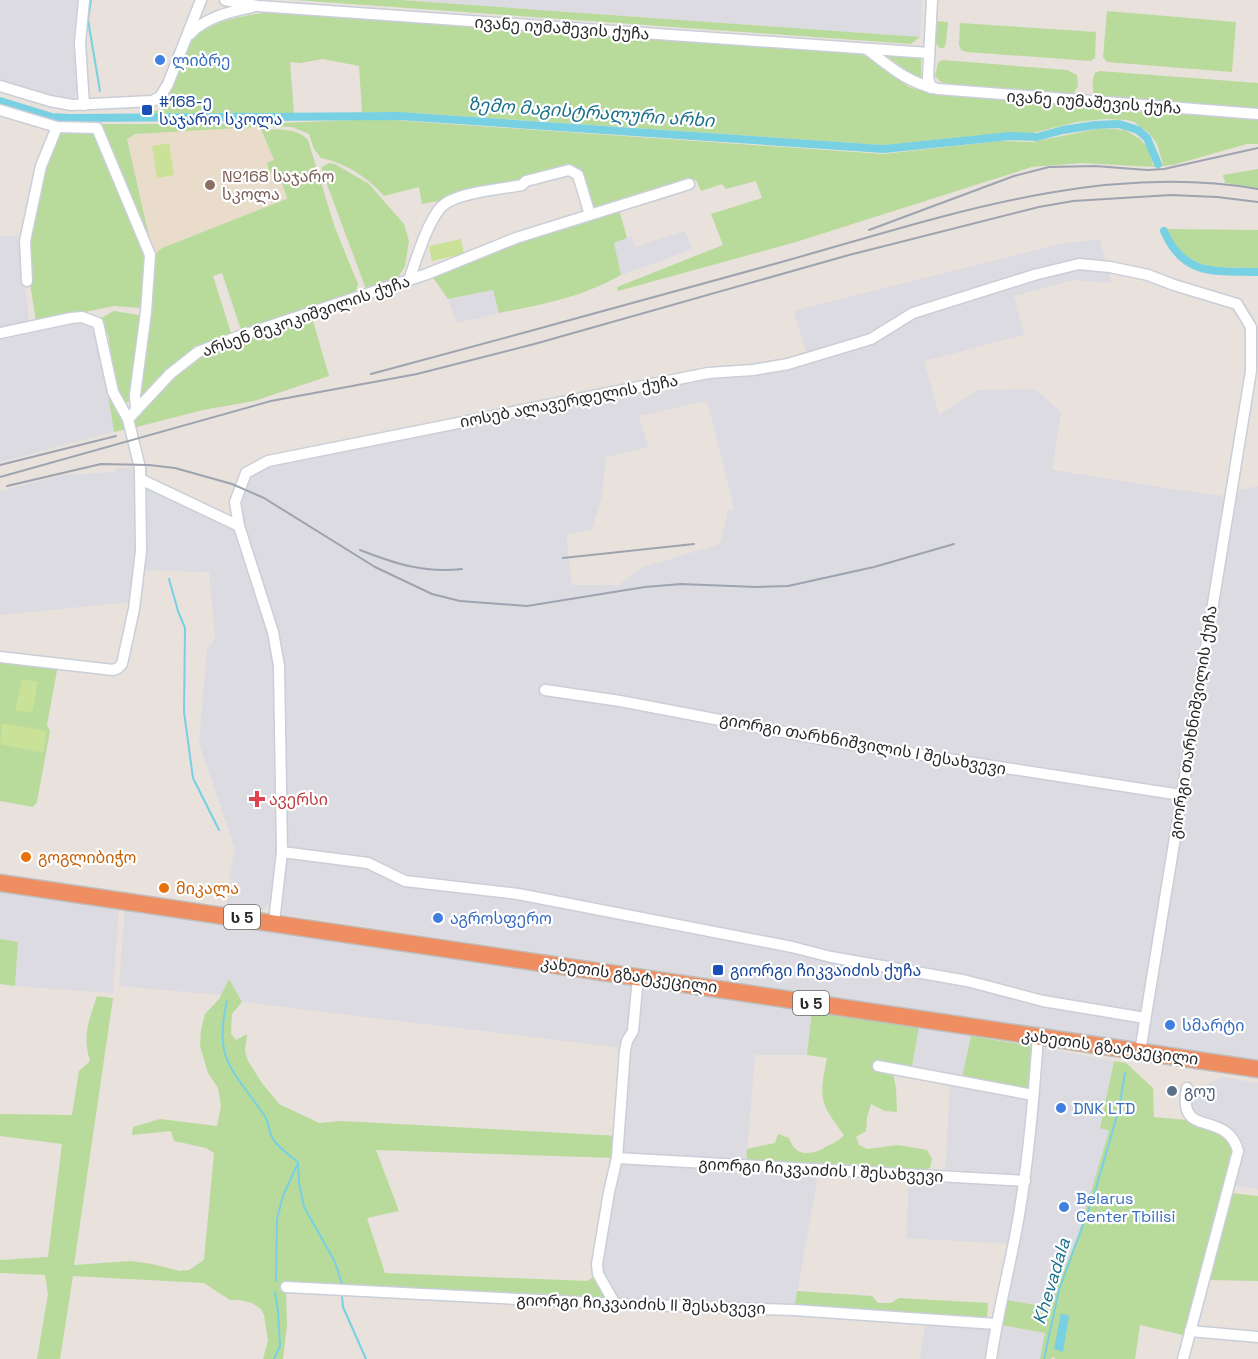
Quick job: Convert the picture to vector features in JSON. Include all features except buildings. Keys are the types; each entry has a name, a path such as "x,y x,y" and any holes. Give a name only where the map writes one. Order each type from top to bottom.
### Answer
{"highway":[{"name":"კახეთის გზატკეცილი","path":"0,883 1258,1069"}],"street":[{"path":"84,0 80,43 84,105"},
{"path":"186,39 198,26 217,17 224,8 224,0"},
{"name":"ივანე იუმაშევის ქუჩა","path":"224,0 258,6 929,53"},
{"path":"931,88 928,78 932,0"},
{"path":"0,86 61,104 145,103 156,99 168,84 201,2"},
{"path":"201,2 204,15 217,17"},
{"name":"ივანე იუმაშევის ქუჩა","path":"217,17 258,6"},
{"name":"ივანე იუმაშევის ქუჩა","path":"867,48 895,72 931,88 1258,114"},
{"path":"0,110 57,127 97,128 150,255 146,312 132,415 140,468 141,551 134,609 122,664 113,670 0,657"},
{"path":"27,281 25,241 41,166 57,127"},
{"path":"409,280 427,233 442,206 451,200 522,185 526,181 568,170 578,175 590,215"},
{"name":"არსენ მეკოკიშვილის ქუჩა","path":"132,415 170,374 198,352 409,280 516,238 688,184"},
{"name":"იოსებ ალავერდელის ქუჩა","path":"274,922 282,852 279,666 268,615 238,526 235,502 246,473 268,461 708,373 753,370 788,364 871,339 913,312 1034,275 1079,264 1110,267 1148,275 1237,304 1251,327 1251,371 1246,393"},
{"path":"0,333 71,318 82,317 98,323 114,392 132,415"},
{"name":"გიორგი თარხნიშვილის ქუჩა","path":"1140,1052 1246,393"},
{"path":"140,479 238,526"},
{"name":"გიორგი თარხნიშვილის I შესახვევი","path":"545,690 620,701 831,741 1182,795"},
{"path":"282,852 368,863 405,881 518,894 792,947 831,957 967,981 1043,1001 1145,1018"},
{"path":"615,1304 598,1274 597,1264 617,1158 625,1050 633,1030 638,976"},
{"path":"991,1359 1024,1181 1038,1036"},
{"path":"878,1066 1033,1095"},
{"path":"1183,1359 1238,1151 1235,1140 1221,1128 1193,1119 1188,1114 1187,1088"},
{"name":"გიორგი ჩიკვაიძის I შესახვევი","path":"617,1158 1024,1181"},
{"name":"გიორგი ჩიკვაიძის II შესახვევი","path":"286,1287 615,1304 794,1310 996,1324"},
{"path":"1190,1331 1258,1337"}],"shaded area":[{"path":"0,0 82,0 78,92 71,100 48,96 0,81"},
{"path":"401,0 922,0 920,37"},
{"name":"№168 საჯარო სკოლა","path":"257,127 261,129 274,161 270,172 278,171 287,198 292,198 162,248 155,254 127,138 135,134"},
{"path":"685,231 692,248 621,275 614,243 632,236 635,247"},
{"path":"18,235 29,316 26,323 0,329 0,237"},
{"path":"1099,239 1112,283 1074,280 1014,296 1024,335 924,361 939,415 978,390 1035,389 1061,412 1052,470 1218,496 1258,486 1258,1061 283,914 281,903 281,665 244,524 242,494 258,469 706,376 809,361 794,311 1059,244","holes":["707,401 734,509 728,511 720,544 641,568 619,585 572,585 566,535 592,529 602,496 606,457 648,447 639,416"]},
{"path":"493,290 499,313 457,323 448,299"},
{"path":"79,320 98,328 114,432 0,462 0,337"},
{"path":"148,467 146,487 236,527 243,561 270,639 273,667 274,805 277,855 274,896 265,909 260,911 226,906 232,880 229,879 235,849 199,743 207,649 215,639 209,572 142,570 140,601 0,615 0,491 62,475 116,472 116,468"},
{"path":"0,888 119,905 113,993 15,986 18,942 0,939"},
{"path":"125,906 812,1010 807,1055 755,1055 746,1165 819,1170 794,1310 615,1304 598,1274 609,1192 623,1048 242,1002 229,980 221,995 119,986"},
{"path":"919,1027 971,1036 961,1081 1038,1047 1114,1061 1100,1128 1110,1130 1078,1236 1055,1291 1052,1308 1002,1299 1013,1244 906,1238 909,1175 945,1176 950,1080 911,1072"},
{"path":"1221,1077 1258,1083 1258,1189 1233,1186 1243,1151 1240,1138 1222,1124 1192,1113 1190,1094"},
{"path":"926,1319 996,1324 1045,1333 1042,1353 1040,1359 920,1359"}],"green space":[{"path":"295,0 401,0 920,37 911,44"},
{"path":"1107,11 1236,22 1232,72 1107,62 1103,57"},
{"path":"271,12 858,53 871,59 909,87 933,94 1258,120 1258,144 1247,144 1173,165 1154,167 1082,163 1032,167 796,242 618,291 617,287 723,245 711,214 762,198 756,181 726,189 722,184 701,191 696,180 593,211 579,169 569,164 527,177 519,185 422,204 419,187 384,196 356,172 339,163 321,158 314,149 309,134 292,127 264,126 265,129 299,133 308,140 335,228 358,284 355,294 242,333 222,273 213,276 232,336 193,350 181,358 144,398 139,397 151,322 155,254 162,248 289,198 287,198 278,171 270,173 267,163 274,160 261,129 257,127 135,134 127,139 151,245 96,124 256,124 378,119 883,154 1000,141 1032,142 1097,129 1114,129 1125,130 1140,139 1149,149 1153,165 1163,164 1157,144 1149,133 1134,122 1127,120 1104,119 1077,122 1032,133 996,134 884,145 415,113 362,112 359,66 323,59 300,63 290,62 294,113 152,114 152,111 160,110 166,105 186,52 200,33 229,20"},
{"path":"935,21 948,22 944,48 940,48 935,43"},
{"path":"960,23 1096,32 1095,58 1091,61 967,52 961,50 959,45"},
{"path":"885,55 921,59 921,80"},
{"path":"942,60 1067,70 1077,75 1078,86 1073,95 952,86 943,84 935,76 938,63"},
{"path":"1100,71 1258,83 1258,109 1102,97 1094,95 1093,87 1095,73"},
{"path":"94,129 148,255 141,308 114,306 36,322 30,283 31,232 43,170 58,134 62,130"},
{"path":"169,143 174,175 157,178 152,146"},
{"path":"329,163 335,164 369,184 404,224 409,241 405,266 397,279 366,289 322,171 322,167"},
{"path":"1258,169 1258,188 1225,183 1223,175"},
{"path":"619,209 627,238 614,243 621,275 576,295 499,313 493,290 448,299 431,275 505,244"},
{"path":"1167,229 1258,230 1258,268 1204,265 1183,254"},
{"path":"461,239 464,254 432,261 429,246"},
{"path":"114,311 139,315 143,319 132,390 129,401 125,404 118,397 108,335 101,318"},
{"path":"311,314 329,376 254,401 203,410 133,428 132,422 188,362"},
{"path":"108,394 127,429 114,432"},
{"path":"0,660 58,665 47,725 50,731 37,802 33,807 0,801"},
{"path":"22,679 38,682 32,713 15,710"},
{"path":"2,723 47,731 43,753 0,744"},
{"path":"0,939 18,942 15,986 0,984"},
{"path":"229,979 242,1002 232,1014 231,1034 236,1040 247,1034 245,1051 248,1061 279,1104 319,1123 342,1121 619,1136 617,1158 376,1150 399,1211 367,1218 385,1273 587,1281 598,1274 615,1304 286,1287 287,1325 283,1359 263,1359 268,1340 264,1315 261,1309 252,1303 230,1300 204,1283 73,1276 60,1359 37,1359 48,1294 45,1275 0,1273 0,1260 48,1257 62,1144 0,1136 0,1114 72,1115 79,1071 90,1061 87,1036 97,996 113,998 74,1265 131,1261 180,1271 189,1270 204,1260 214,1153 206,1148 174,1141 171,1131 132,1135 133,1127 160,1119 217,1126 221,1106 218,1088 208,1073 200,1046 201,1030 205,1014 219,999"},
{"path":"812,1010 919,1027 911,1072 892,1069 897,1112 885,1111 871,1104 866,1131 856,1137 859,1145 867,1149 898,1145 927,1150 932,1159 930,1168 909,1175 746,1166 747,1149 775,1143 778,1134 789,1138 795,1148 803,1153 824,1148 844,1135 830,1115 823,1099 827,1058 807,1055"},
{"path":"971,1036 1038,1047 1033,1095 961,1082"},
{"path":"1114,1061 1126,1063 1153,1088 1154,1117 1186,1120 1227,1136 1234,1151 1220,1213 1183,1335 1140,1325 1135,1359 1056,1359 1052,1357 1051,1359 1040,1359 1045,1333 996,1324 1002,1299 1052,1308 1055,1291 1078,1236 1109,1131 1100,1128"},
{"path":"1231,1193 1258,1196 1258,1281 1208,1280"},
{"path":"797,1291 872,1296 878,1303 891,1303 899,1298 988,1303 987,1318 947,1321 794,1310"}],"water":[{"path":"1061,1313 1069,1316 1063,1352 1054,1349"}],"waterway":[{"path":"91,0 88,20 100,91"},
{"name":"ზემო მაგისტრალური არხი","path":"0,101 52,117 70,118 399,116 884,149 1010,136 1037,137 1063,130 1119,124 1138,130 1147,138 1158,164"},
{"name":"ზემო მაგისტრალური არხი","path":"1164,231 1172,246 1191,264 1215,271 1258,272"},
{"path":"169,579 185,628 184,712 193,778 219,830"},
{"path":"227,1001 223,1021 224,1051 235,1075 266,1117 274,1141 298,1162 304,1207 335,1262 342,1284"},
{"name":"Khevadala","path":"1044,1359 1059,1290 1094,1195 1119,1109 1125,1073"},
{"path":"276,1281 277,1219 283,1196 297,1165"},
{"path":"274,1359 280,1346 275,1292"},
{"path":"342,1296 343,1307 366,1359"}],"railway":[{"path":"869,230 1014,176 1049,167 1164,169 1258,148"},
{"path":"371,374 895,229 1015,199 1075,189 1136,183 1197,182 1258,189"},
{"path":"0,477 271,401 417,374 538,343 849,255 1039,207 1073,201 1171,195 1258,202"},
{"path":"0,465 116,436"},
{"path":"7,486 101,464 175,468 232,484 264,498 375,567 432,594 460,601 527,606 645,587 681,584 788,586 874,567 954,544"},
{"path":"563,558 694,544"},
{"path":"360,550 410,566 435,570 462,569"}],"place":[{"name":"ლიბრე","path":"160,60"},
{"name":"#168-ე საჯარო სკოლა","path":"147,110"},
{"name":"№168 საჯარო სკოლა","path":"210,185"},
{"name":"ავერსი","path":"257,799"},
{"name":"გოგლიბიჭო","path":"26,857"},
{"name":"მიკალა","path":"164,888"},
{"name":"აგროსფერო","path":"438,918"},
{"name":"გიორგი ჩიკვაიძის ქუჩა","path":"718,970"},
{"name":"სმარტი","path":"1170,1025"},
{"name":"გოუ","path":"1172,1091"},
{"name":"DNK LTD","path":"1061,1108"},
{"name":"Belarus Center Tbilisi","path":"1064,1207"}]}
